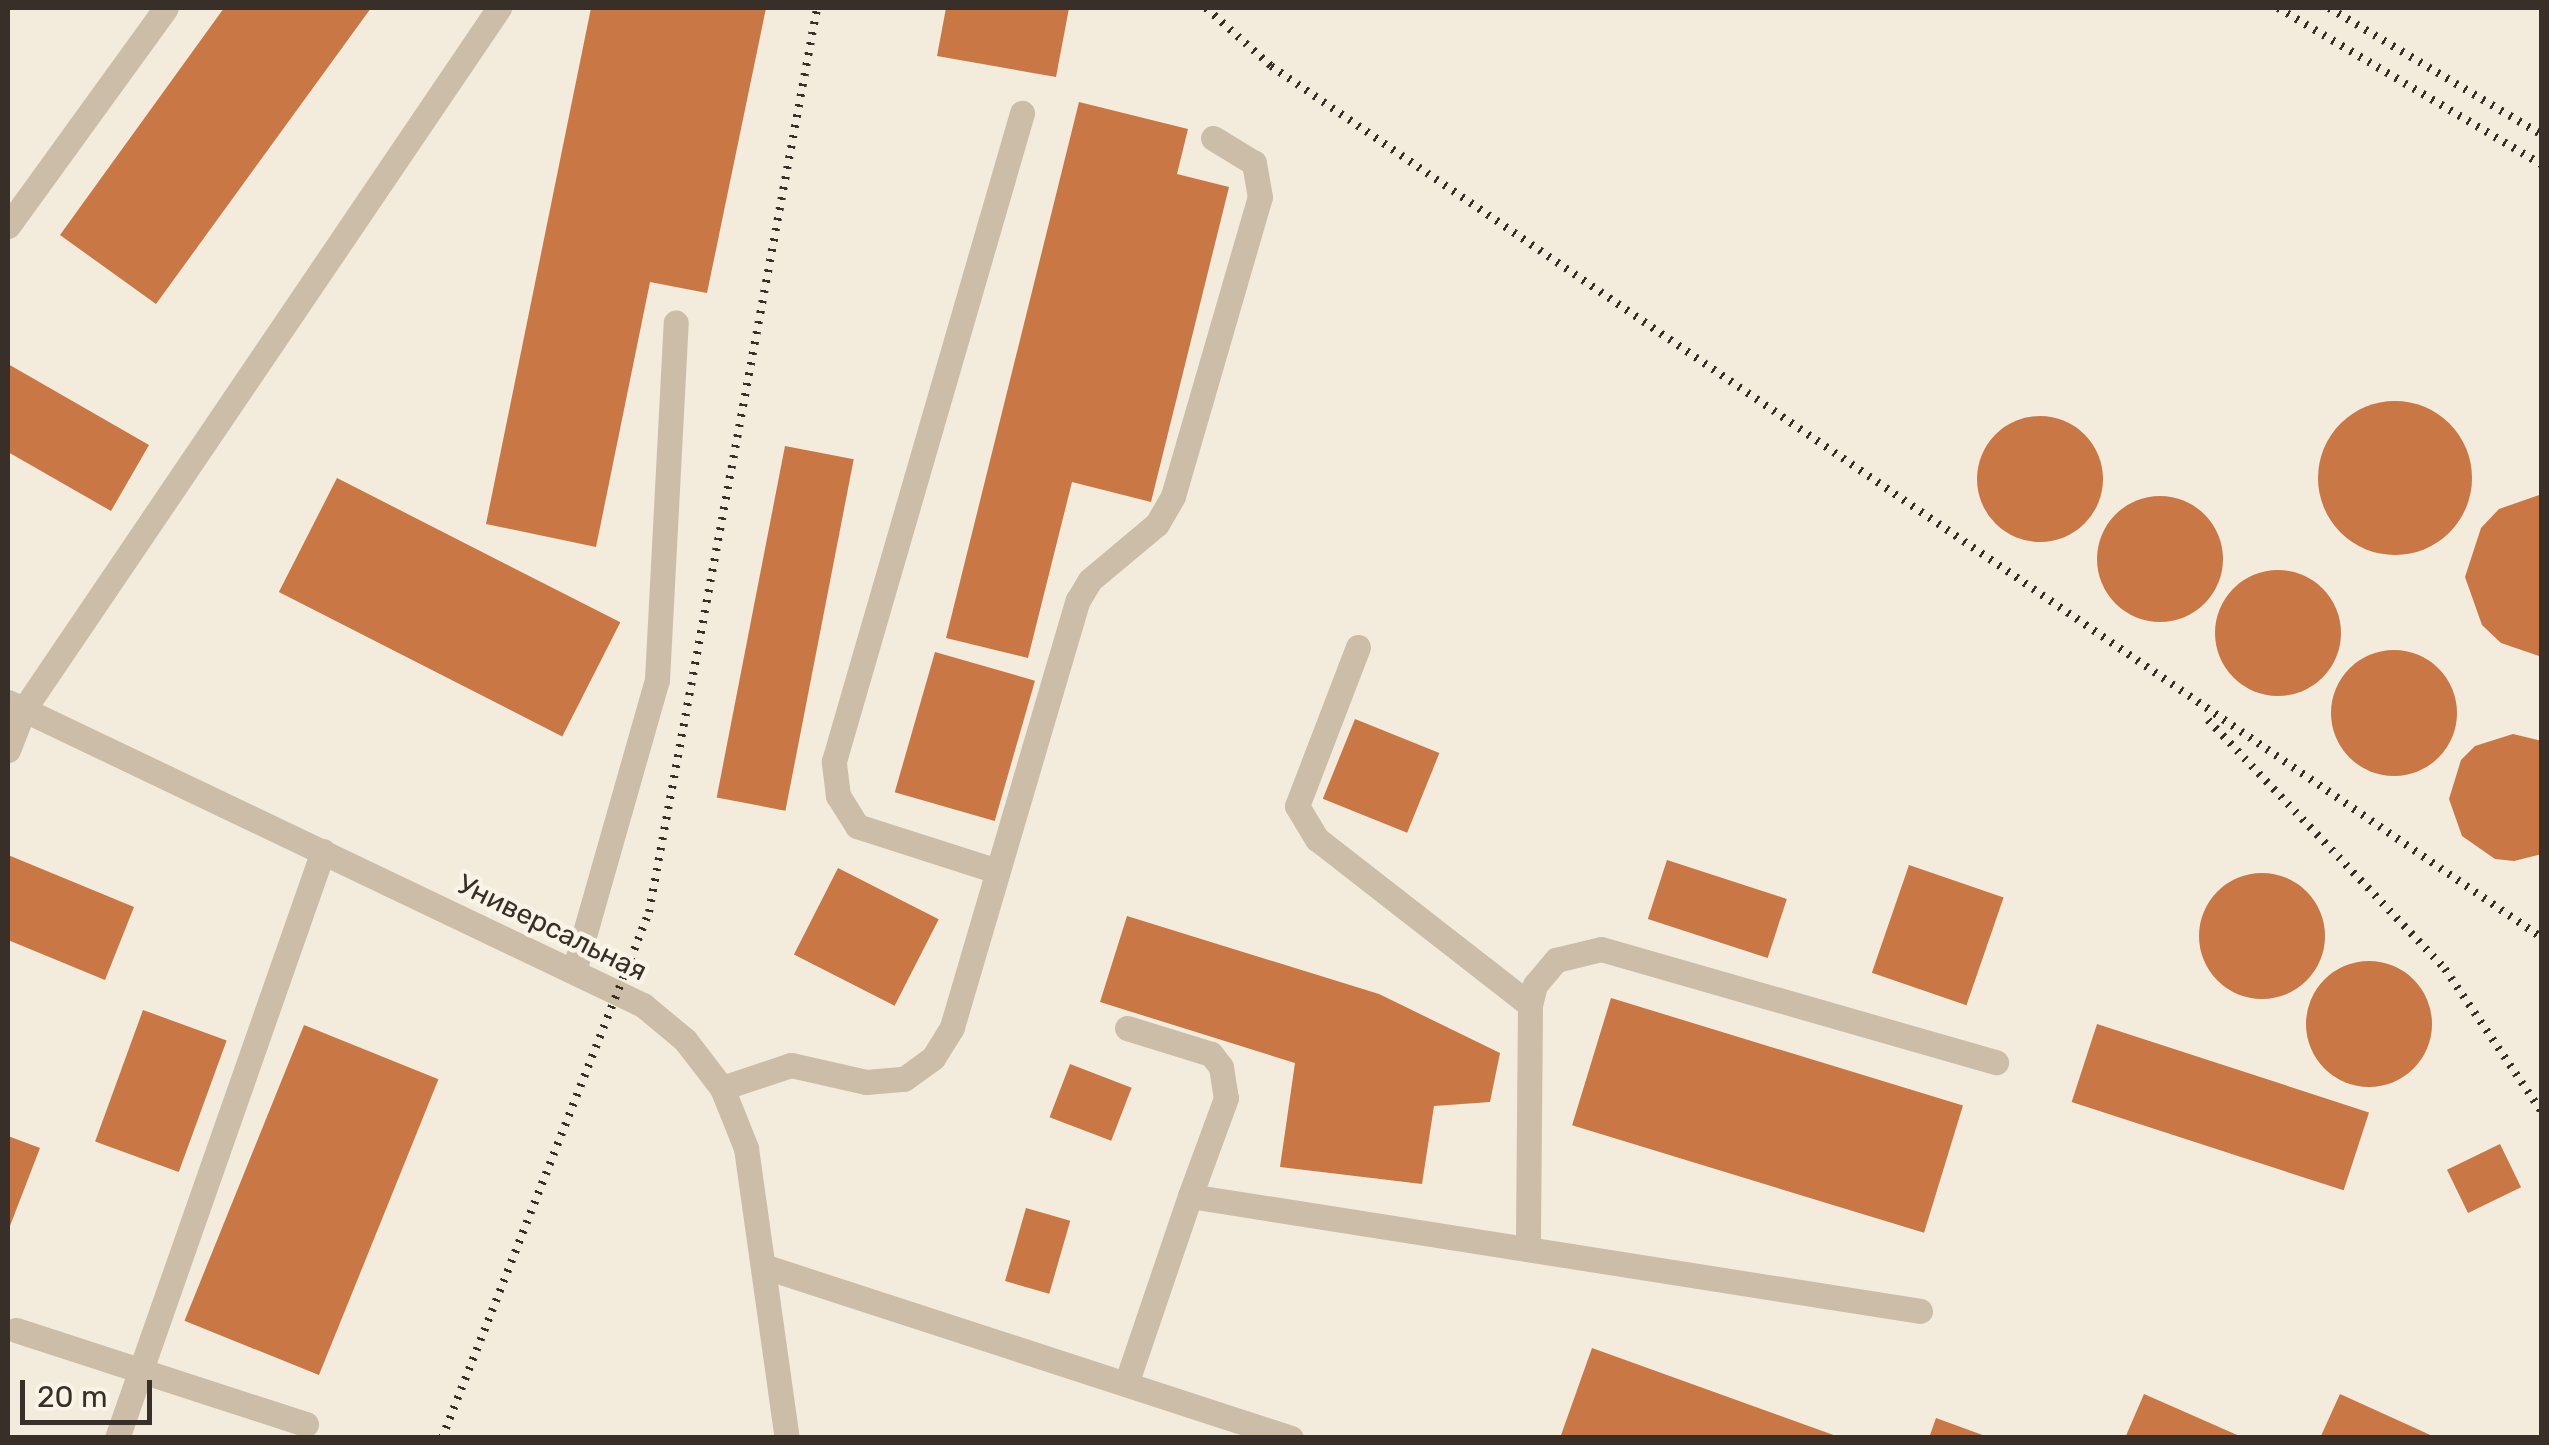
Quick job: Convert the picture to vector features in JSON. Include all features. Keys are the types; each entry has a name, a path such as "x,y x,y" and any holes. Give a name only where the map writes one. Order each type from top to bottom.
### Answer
{"street":[{"path":"8,226 166,8"},
{"path":"8,750 16,706 499,8"},
{"path":"997,871 856,826 838,796 834,761 1022,112"},
{"path":"722,1088 791,1065 884,1083 918,1070 952,1027 1078,600 1090,580 1157,524 1178,477 1260,196 1254,163 1213,138"},
{"path":"574,972 658,680 676,324"},
{"path":"1358,646 1301,782 1300,815 1317,838 1530,1005"},
{"name":"Универсальная","path":"16,706 643,1005 685,1040 722,1088 746,1148 766,1267 787,1438"},
{"path":"117,1438 323,851"},
{"path":"1528,1250 1530,1005 1535,985 1556,960 1602,949 1996,1062"},
{"path":"1126,1384 1226,1098 1221,1067 1210,1054 1128,1028"},
{"path":"1190,1196 1920,1311"},
{"path":"766,1267 1292,1438"},
{"path":"16,1330 306,1424"}],"building":[{"path":"224,8 371,8 156,304 60,235"},
{"path":"591,8 766,8 707,293 650,282 596,547 486,524"},
{"path":"946,8 1069,8 1056,77 937,56"},
{"path":"1079,102 1188,129 1177,174 1229,187 1151,502 1072,482 1028,658 946,638"},
{"path":"8,364 149,445 111,511 8,452"},
{"path":"2395,401 2424,407 2449,424 2466,449 2472,478 2466,507 2449,532 2424,549 2395,555 2366,549 2341,532 2324,507 2318,478 2324,449 2341,424 2366,407"},
{"path":"2040,416 2064,420 2085,434 2099,455 2103,479 2099,503 2085,524 2064,538 2040,542 2016,538 1995,524 1981,503 1977,479 1981,455 1995,434 2016,420"},
{"path":"785,446 854,459 785,811 717,797"},
{"path":"337,478 620,622 562,736 279,592"},
{"path":"2542,494 2542,657 2501,643 2482,625 2465,577 2481,528 2499,509"},
{"path":"2160,496 2184,500 2205,514 2219,535 2223,559 2219,583 2205,604 2184,618 2160,622 2136,618 2115,604 2101,583 2097,559 2101,535 2115,514 2136,500"},
{"path":"2278,570 2302,574 2323,588 2337,609 2341,633 2337,657 2323,678 2302,692 2278,696 2254,692 2233,678 2219,657 2215,633 2219,609 2233,588 2254,574"},
{"path":"2394,650 2418,654 2439,668 2453,689 2457,713 2453,737 2439,758 2418,772 2394,776 2370,772 2349,758 2335,737 2331,713 2335,689 2349,668 2370,654"},
{"path":"935,652 1035,681 995,821 895,792"},
{"path":"1355,719 1439,753 1407,833 1323,799"},
{"path":"2513,734 2542,741 2542,854 2514,861 2495,859 2462,836 2449,799 2461,760 2475,746"},
{"path":"8,855 134,907 105,980 8,940"},
{"path":"1667,860 1787,899 1768,958 1648,919"},
{"path":"1909,865 2004,898 1966,1005 1872,973"},
{"path":"838,868 939,919 895,1006 794,954"},
{"path":"2262,873 2286,877 2307,891 2321,912 2325,936 2321,960 2307,981 2286,995 2262,999 2238,995 2217,981 2203,960 2199,936 2203,912 2217,891 2238,877"},
{"path":"1127,916 1379,994 1500,1053 1490,1102 1434,1106 1422,1184 1280,1167 1295,1063 1100,1002"},
{"path":"2369,961 2393,965 2414,979 2428,1000 2432,1024 2428,1048 2414,1069 2393,1083 2369,1087 2345,1083 2324,1069 2310,1048 2306,1024 2310,1000 2324,979 2345,965"},
{"path":"1611,998 1963,1106 1924,1233 1572,1125"},
{"path":"143,1010 227,1040 179,1172 95,1142"},
{"path":"2097,1024 2369,1112 2344,1190 2072,1102"},
{"path":"304,1025 438,1079 319,1375 185,1321"},
{"path":"1070,1064 1132,1088 1111,1141 1050,1117"},
{"path":"8,1136 40,1148 8,1231"},
{"path":"2500,1144 2521,1187 2468,1213 2447,1170"},
{"path":"1026,1208 1070,1221 1049,1294 1005,1281"},
{"path":"1592,1348 1839,1437 1839,1438 1560,1438"},
{"path":"2144,1394 2244,1438 2125,1438"},
{"path":"2340,1394 2437,1438 2320,1438"},
{"path":"1936,1418 1988,1437 1988,1438 1929,1438"}],"railway":[{"path":"442,1438 649,912 817,8"},
{"path":"1206,8 1271,66 2542,938"},
{"path":"2278,8 2542,165"},
{"path":"2329,8 2542,135"},
{"path":"2208,720 2445,969 2542,1112"}]}
